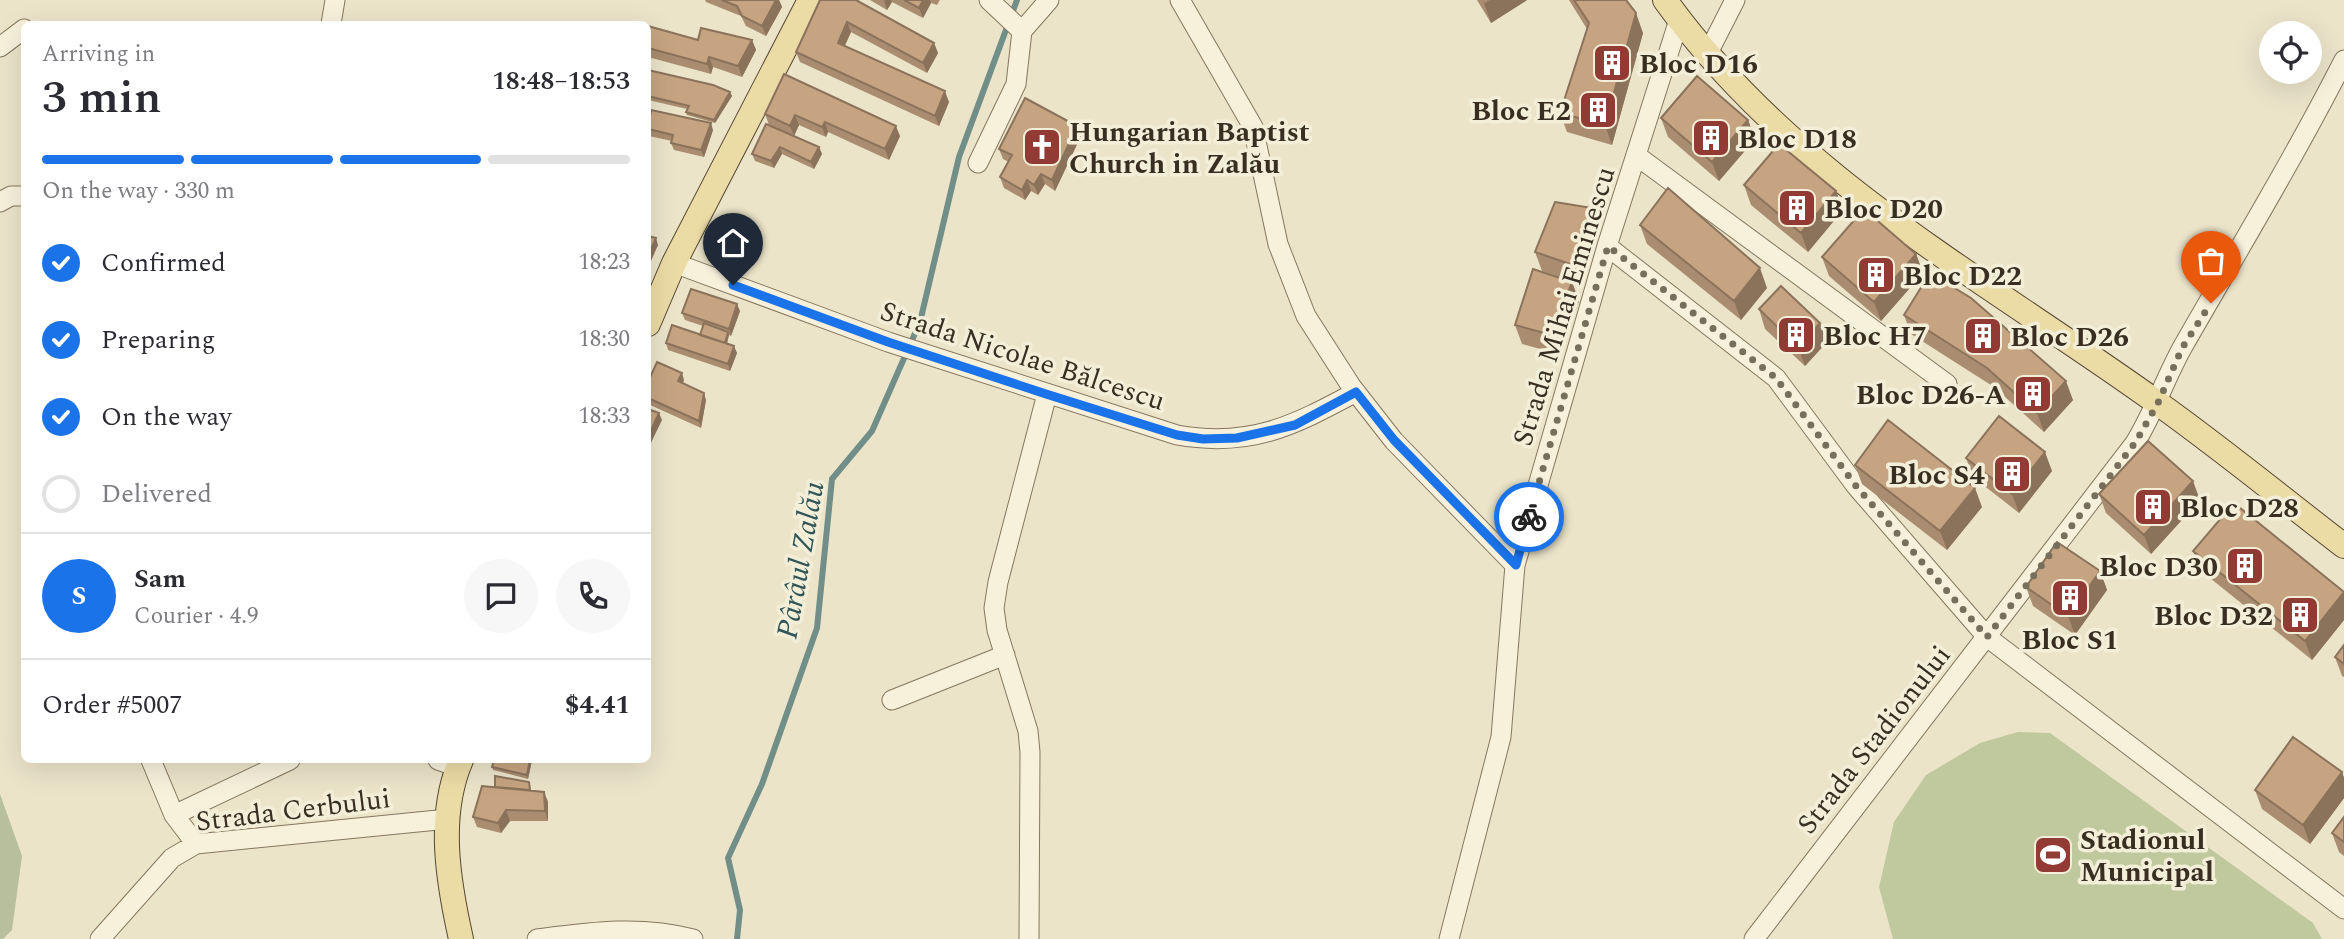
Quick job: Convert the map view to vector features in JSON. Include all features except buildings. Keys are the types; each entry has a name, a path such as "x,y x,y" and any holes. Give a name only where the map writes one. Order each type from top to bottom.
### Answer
{"main road":[{"path":"651,317 674,263 810,0"},
{"path":"1672,10 1708,53 1767,113 1856,192 1929,249 2158,403 2344,546"},
{"path":"452,763 447,858 461,939"}],"street":[{"path":"332,21 335,0"},
{"path":"978,163 1016,84 1022,31 1049,0"},
{"path":"1180,0 1253,127 1278,244 1306,316 1356,392 1394,440 1516,565"},
{"path":"1708,53 1735,0"},
{"path":"990,1 1022,31"},
{"name":"Strada Mihai Eminescu","path":"1449,939 1501,737 1516,565 1608,246 1637,156 1672,10"},
{"path":"0,46 21,32"},
{"name":"Strada Stadionului","path":"1754,939 2117,469 2158,403 2182,348 2211,303 2344,60"},
{"path":"1637,156 1947,384"},
{"path":"0,202 11,196 21,196"},
{"path":"1608,246 1776,378 1856,486 1987,637 2344,909"},
{"name":"Strada Nicolae Bălcescu","path":"674,263 888,342 1177,435 1203,439 1237,438 1295,425 1356,392"},
{"path":"1029,939 1028,731 1004,655 994,608 998,582 1046,394"},
{"path":"892,700 1004,655"},
{"path":"152,763 174,815 196,844"},
{"name":"Strada Cerbului","path":"174,815 284,763"},
{"name":"Strada Cerbului","path":"100,939 172,858 196,844 448,819"},
{"path":"537,939 589,932 658,930 694,939"}],"green space":[{"name":"Stadionul Municipal","path":"2018,732 2050,733 2313,923 2322,939 1893,939 1879,887 1894,822 1926,775 1980,743"},
{"path":"0,794 22,856 12,930 3,939 0,939"}],"waterway":[{"name":"Pârâul Zalău","path":"737,939 740,910 728,858 762,784 817,628 832,479 872,431 920,322 959,157 1017,0"}],"way so far":[{"path":"1529,517 1608,246 1776,378 1856,486 1987,637 2135,443 2158,403 2182,348 2211,303"}],"place":[{"name":"Bloc D16","path":"1612,63"},
{"name":"Bloc E2","path":"1598,110"},
{"name":"Bloc D18","path":"1711,138"},
{"name":"Hungarian Baptist Church in Zalău","path":"1042,147"},
{"name":"Bloc D20","path":"1797,208"},
{"name":"Bloc D22","path":"1876,275"},
{"name":"Bloc H7","path":"1796,335"},
{"name":"Bloc D26","path":"1983,336"},
{"name":"Bloc D26-A","path":"2033,394"},
{"name":"Bloc S4","path":"2012,474"},
{"name":"Bloc D28","path":"2153,507"},
{"name":"Bloc D30","path":"2245,566"},
{"name":"Bloc S1","path":"2070,598"},
{"name":"Bloc D32","path":"2300,615"},
{"name":"Stadionul Municipal","path":"2053,855"}],"route":[{"path":"733,285 888,342 1177,435 1203,439 1237,438 1295,425 1356,392 1394,440 1516,565 1529,517"}]}
